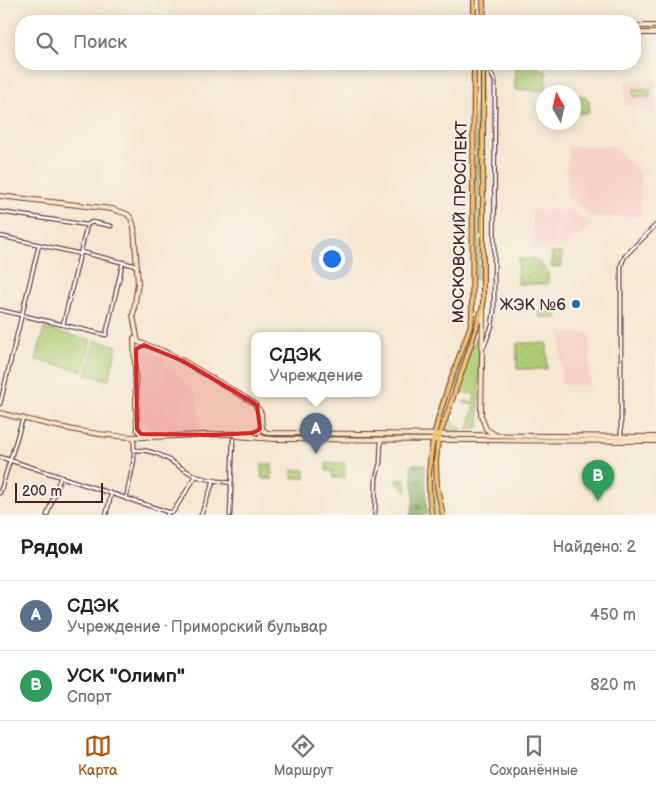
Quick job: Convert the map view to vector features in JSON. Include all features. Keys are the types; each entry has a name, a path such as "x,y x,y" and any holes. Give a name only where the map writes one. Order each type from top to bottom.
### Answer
{"main road":[{"path":"474,0 474,15"},
{"path":"483,0 484,15"},
{"path":"641,26 656,26"},
{"path":"641,33 656,33"},
{"name":"МОСКОВСКИЙ ПРОСПЕКТ","path":"432,515 429,476 433,434 470,327 473,296 474,70"},
{"name":"МОСКОВСКИЙ ПРОСПЕКТ","path":"485,70 482,420 489,432 501,436"},
{"path":"0,196 112,210 123,212 131,218 134,226 138,283 133,315 137,428 134,434 127,436"},
{"path":"473,296 474,300 478,301 482,296"},
{"name":"МОСКОВСКИЙ ПРОСПЕКТ","path":"443,515 437,487 436,461 438,440 483,306"},
{"path":"133,315 136,340 144,346 163,351 182,361 254,403 261,413 263,431 274,436 433,434 656,437"},
{"path":"470,327 475,320 477,321 477,326"},
{"path":"134,356 136,349 144,346"},
{"path":"0,413 78,430 134,437 253,433 258,432 262,426"},
{"path":"137,428 141,434 150,437"},
{"path":"382,434 382,439"},
{"path":"215,435 432,440 656,441"}],"street":[{"path":"482,349 489,334 494,311 495,81 489,70"},
{"path":"0,212 87,225 92,222 111,226"},
{"path":"63,325 87,225"},
{"path":"621,437 621,265 625,256 656,225"},
{"path":"0,236 137,266"},
{"path":"0,404 39,245"},
{"path":"0,310 106,335 123,262"},
{"name":"МОСКОВСКИЙ ПРОСПЕКТ","path":"482,334 485,337 489,334"},
{"path":"0,493 23,418"},
{"path":"126,499 133,466 134,437"},
{"path":"230,515 233,439"},
{"path":"375,515 376,478 380,463 382,439"},
{"path":"134,450 164,456 196,476 232,484"},
{"path":"0,457 168,514 173,512 196,476"},
{"path":"47,515 60,478"},
{"path":"201,515 214,480"},
{"path":"106,515 111,494"}],"highlighted area":[{"path":"144,345 183,361 257,405 260,429 253,433 215,435 141,434 137,429 136,349"}],"shaded area":[{"path":"656,80 656,118 643,106 625,106 625,81"},
{"path":"568,146 612,146 640,173 641,217 592,217 574,201 574,198 567,198"},
{"path":"532,210 573,210 591,226 565,249 533,249"},
{"path":"561,333 590,333 590,385 561,385"},
{"path":"137,350 165,357 164,364 175,371 198,397 199,430 151,430 140,418 141,402 138,402"}],"green space":[{"path":"476,70 480,70 480,117 476,117"},
{"path":"515,70 546,70 546,85 536,85 536,91 515,90"},
{"path":"634,89 650,89 650,97 634,97"},
{"path":"581,96 589,100 589,113 581,113"},
{"path":"480,118 479,280 475,280 476,119"},
{"path":"552,253 562,253 562,267 551,267"},
{"path":"518,259 536,259 548,272 548,284 518,284"},
{"path":"540,309 556,309 557,316 555,318 540,317 538,311"},
{"path":"475,323 465,357 437,433 439,421 472,326"},
{"path":"44,329 91,340 83,371 36,360"},
{"path":"475,338 479,340 479,426 467,431 475,405 464,403 464,401 473,403 475,394 460,393 456,390"},
{"path":"95,340 117,346 109,380 86,375"},
{"path":"517,343 547,343 547,369 517,369"},
{"path":"450,410 453,423 463,431 446,433 444,431"},
{"path":"288,435 379,435 380,436 288,437"},
{"path":"432,452 435,452 435,489 440,515 434,515 431,495"},
{"path":"326,463 345,463 345,478 333,478 332,471 326,471"},
{"path":"262,464 272,464 272,479 262,479"},
{"path":"413,464 425,465 427,515 410,515 413,497 411,467"},
{"path":"292,470 305,470 305,478 292,478"},
{"path":"406,479 407,490 406,491 396,480"}],"place":[{"name":"ЖЭК №6","path":"576,304"},
{"name":"СДЭК","path":"316,454"},
{"name":"УСК \"Олимп\"","path":"598,501"}]}
